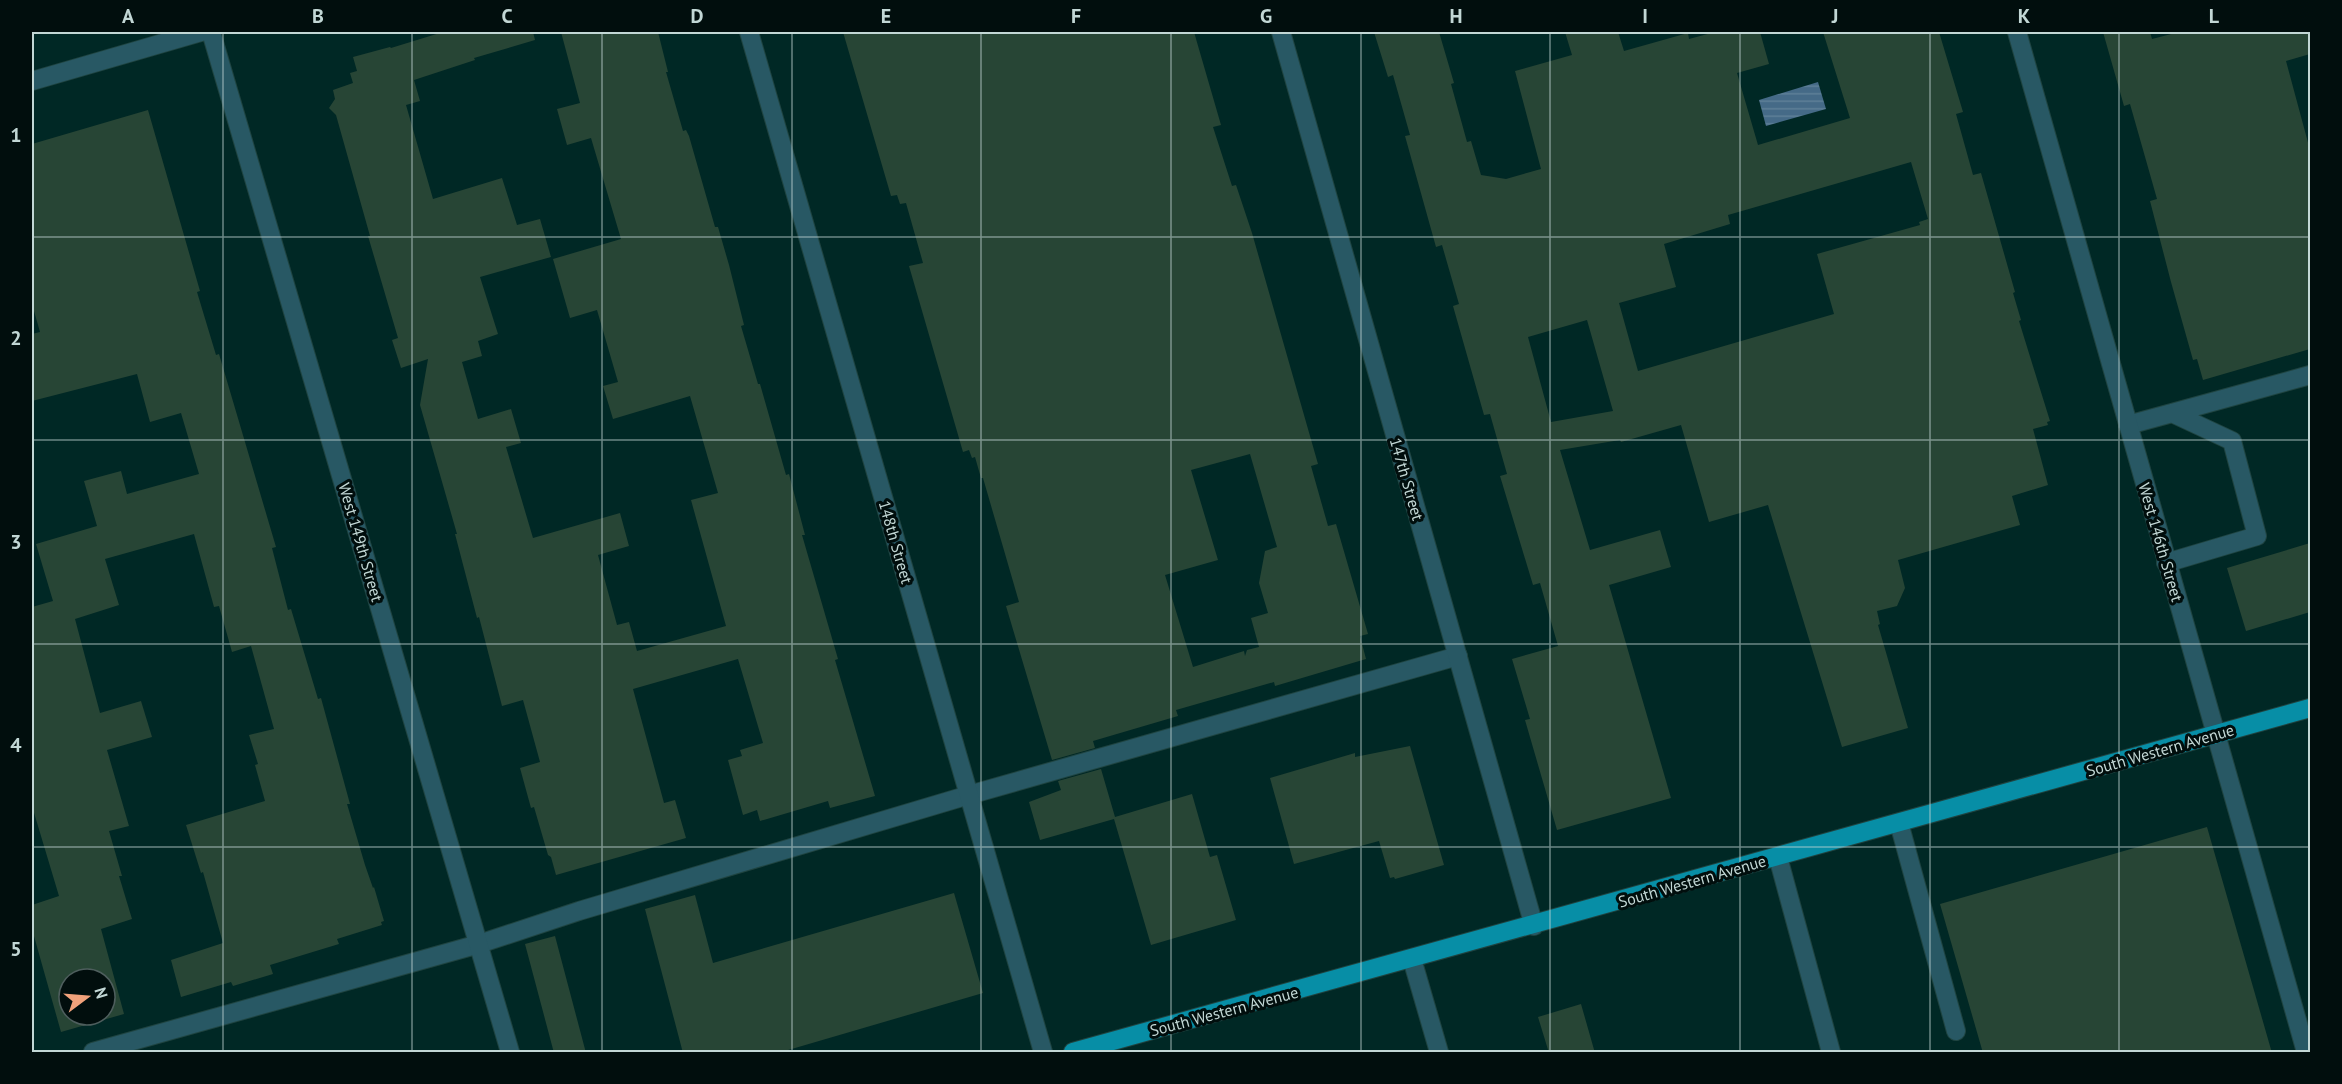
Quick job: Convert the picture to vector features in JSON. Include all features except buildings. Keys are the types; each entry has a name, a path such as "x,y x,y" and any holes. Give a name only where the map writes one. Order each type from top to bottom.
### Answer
{"main road":[{"name":"South Western Avenue","path":"1073,1053 1114,1047 1412,959 2310,708"}],"street":[{"path":"32,81 201,32"},
{"name":"West 149th Street","path":"211,32 510,1053"},
{"name":"148th Street","path":"749,32 1043,1053"},
{"name":"147th Street","path":"1281,32 1534,926"},
{"name":"West 146th Street","path":"2017,32 2166,563 2306,1041"},
{"path":"2128,425 2310,375"},
{"path":"2166,563 2257,536 2232,441 2172,413"},
{"path":"93,1053 479,944 579,911 969,795 1458,656"},
{"path":"1899,823 1956,1031"},
{"path":"1778,857 1831,1053"},
{"path":"1412,959 1439,1053"}],"water":[{"path":"1818,82 1826,109 1766,126 1759,100"}]}
